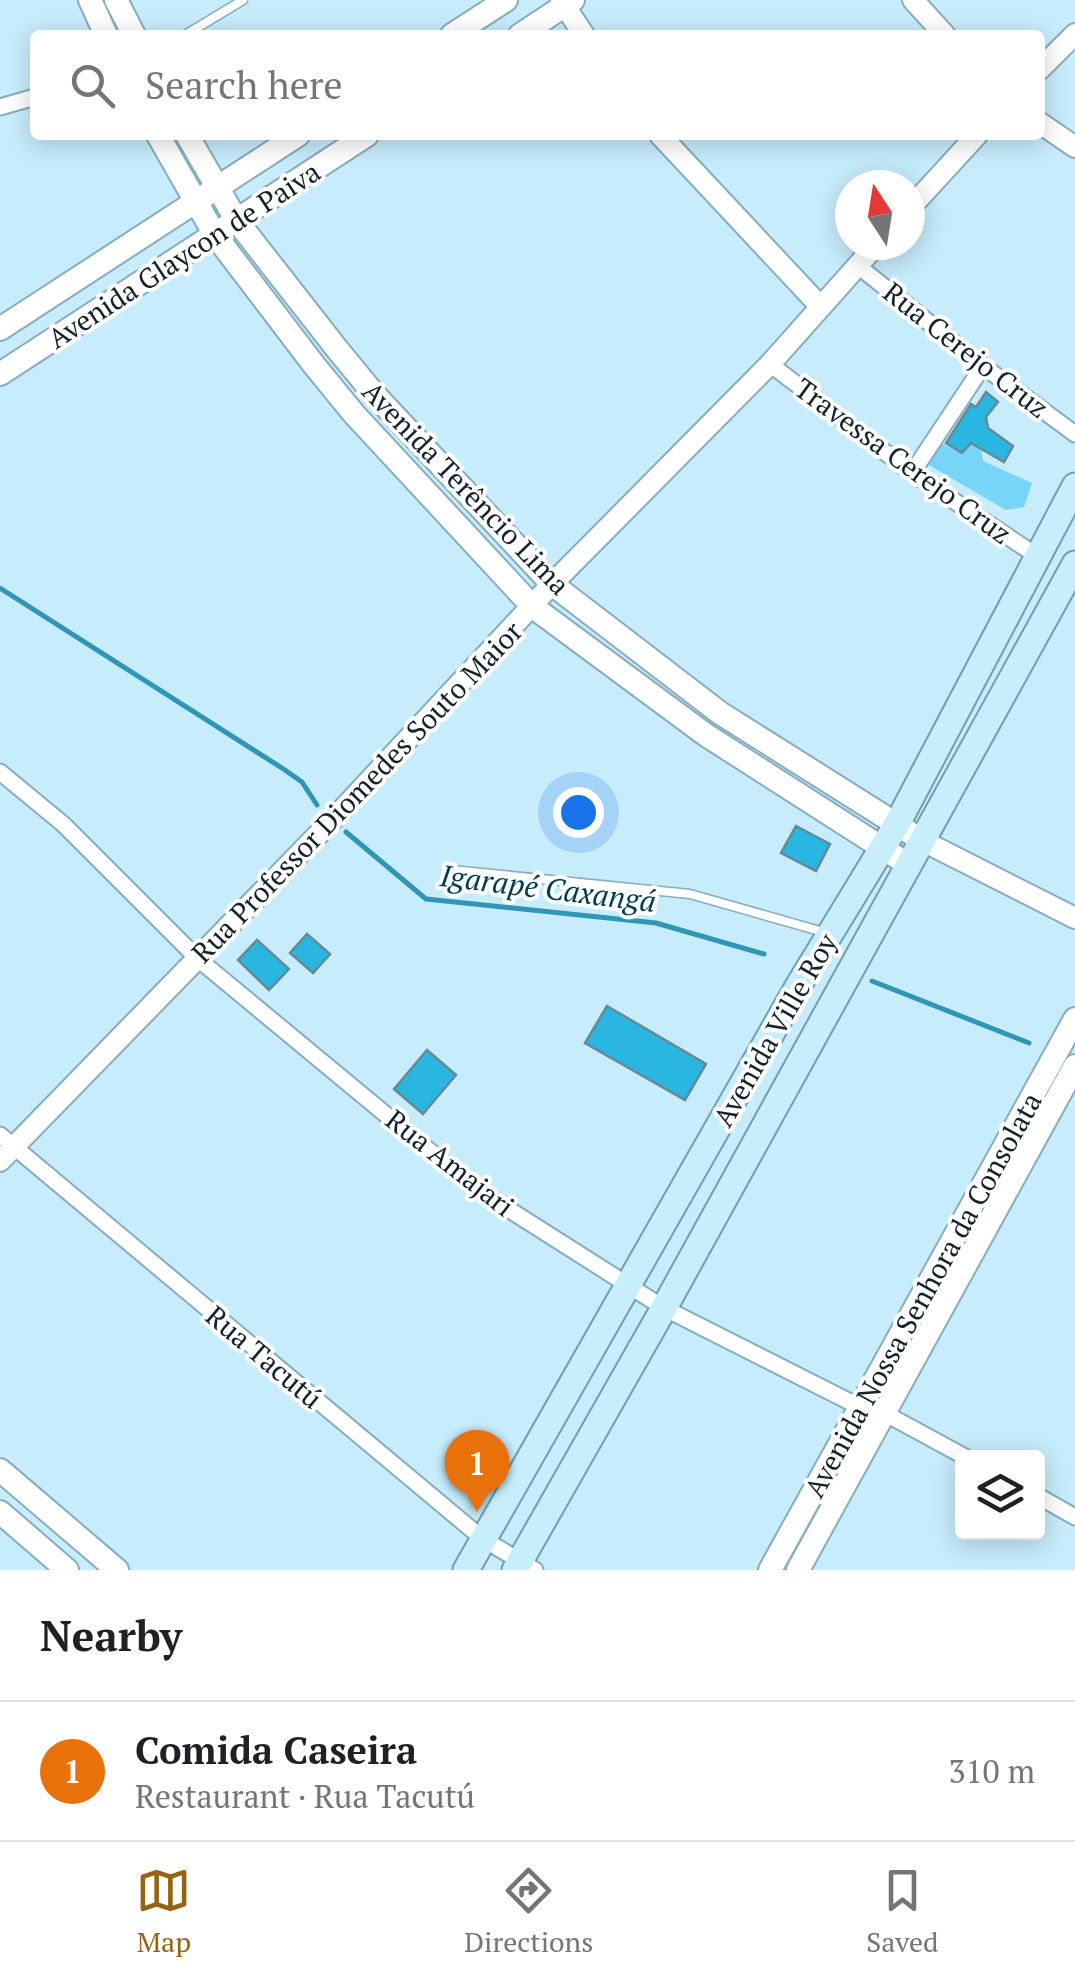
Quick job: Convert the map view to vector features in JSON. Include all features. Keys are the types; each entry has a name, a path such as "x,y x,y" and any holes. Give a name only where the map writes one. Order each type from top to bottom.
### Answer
{"main road":[{"path":"90,0 104,30"},
{"path":"116,0 131,30"},
{"path":"460,30 506,0"},
{"path":"527,30 566,2"},
{"name":"Avenida Terêncio Lima","path":"161,140 215,235 314,366 534,607 706,735 909,864"},
{"name":"Avenida Terêncio Lima","path":"189,140 237,220 337,349 374,394 552,584 720,713 923,840"},
{"name":"Avenida Glaycon de Paiva","path":"0,329 290,140"},
{"name":"Avenida Glaycon de Paiva","path":"0,374 359,140"},
{"path":"314,366 337,349"},
{"name":"Avenida Ville Roy","path":"466,1570 800,983 896,824 1075,486"},
{"name":"Avenida Ville Roy","path":"523,1567 1075,564"},
{"name":"Avenida Nossa Senhora da Consolata","path":"798,1570 886,1414 1061,1076 1072,1024"},
{"name":"Avenida Nossa Senhora da Consolata","path":"770,1570 1061,1076"},
{"path":"0,1470 117,1570"},
{"path":"0,1512 68,1570"}],"street":[{"path":"912,0 940,30"},
{"path":"566,2 581,30"},
{"path":"1045,64 1075,34"},
{"path":"0,107 30,98"},
{"path":"1045,127 1075,147"},
{"path":"665,140 820,306"},
{"path":"925,192 972,140"},
{"name":"Rua Professor Diomedes Souto Maior","path":"4,1148 321,832 552,584 770,364 862,260"},
{"name":"Rua Cerejo Cruz","path":"857,265 982,366 1075,434"},
{"name":"Travessa Cerejo Cruz","path":"770,364 912,473 1036,556"},
{"path":"912,473 982,366"},
{"name":"Rua Amajari","path":"0,772 63,824 198,958 472,1186 664,1308 862,1408 886,1414 955,1452"},
{"name":"Avenida Terêncio Lima","path":"923,840 1075,918"},
{"name":"Rua Tacutú","path":"4,1148 523,1567"},
{"path":"1045,1500 1075,1517"}],"lane":[{"path":"193,30 243,0"},
{"path":"452,870 690,894 829,938"}],"shaded area":[{"path":"941,443 961,453 971,443 981,449 983,461 1032,483 1024,507 1006,510 927,464"}],"building":[{"path":"986,392 998,402 986,417 988,428 1013,446 1004,462 971,443 962,453 946,443 971,404 976,407"},
{"path":"796,826 830,844 816,871 781,853"},
{"path":"307,934 330,954 313,973 290,953"},
{"path":"257,940 289,969 269,990 238,960"},
{"path":"607,1006 706,1064 685,1100 585,1043"},
{"path":"427,1050 456,1075 423,1114 394,1089"}],"waterway":[{"name":"Igarapé Caxangá","path":"0,588 285,770 302,782 317,805"},
{"name":"Igarapé Caxangá","path":"346,832 426,899 656,923 764,954"},
{"name":"Igarapé Caxangá","path":"872,981 1029,1043"}],"place":[{"name":"Comida Caseira","path":"477,1512"}]}
